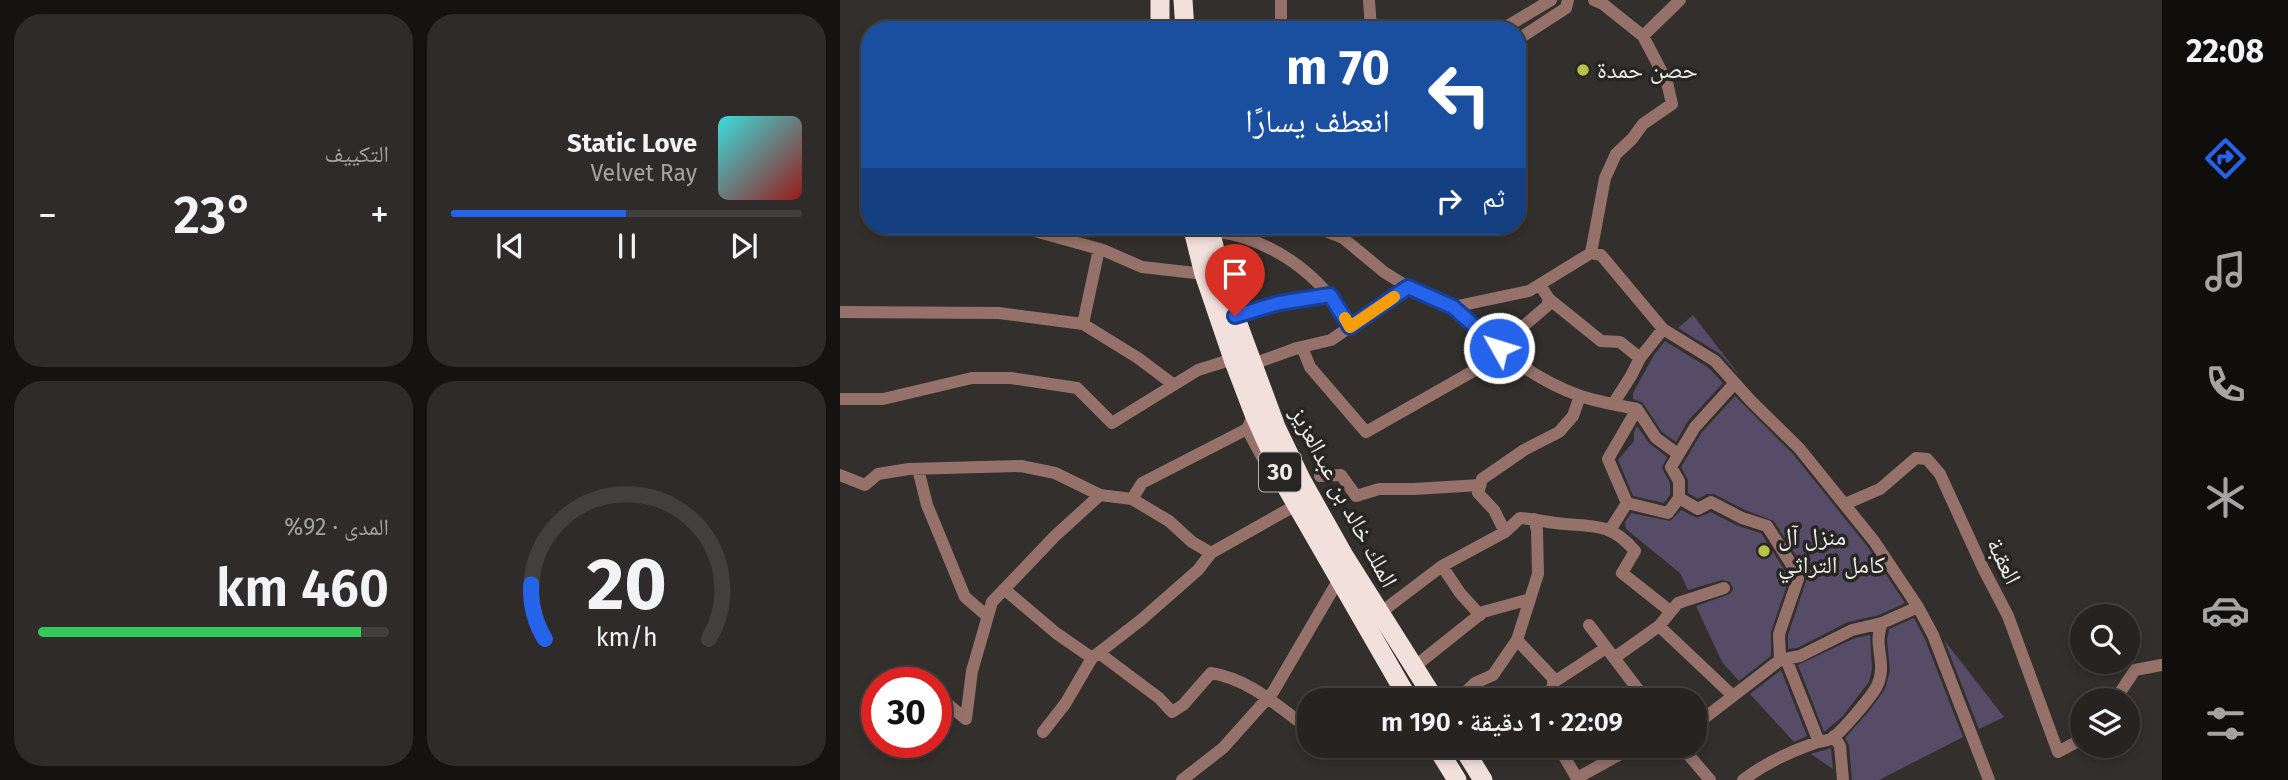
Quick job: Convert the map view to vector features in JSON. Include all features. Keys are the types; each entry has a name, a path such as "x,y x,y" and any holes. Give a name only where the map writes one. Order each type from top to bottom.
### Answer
{"highway":[{"path":"1160,0 1160,21"},
{"path":"1183,0 1184,21"},
{"name":"الملك خالد بن عبدالعزيز","path":"1203,235 1204,274 1302,481 1427,688"},
{"name":"الملك خالد بن عبدالعزيز","path":"1206,235 1235,316 1250,422 1402,688"},
{"path":"1443,758 1457,780"},
{"path":"1469,758 1483,780"}],"street":[{"path":"1281,0 1282,21"},
{"path":"1369,0 1370,21"},
{"path":"1516,21 1551,0"},
{"path":"1526,34 1566,8 1568,0"},
{"path":"1591,253 1605,178 1616,154 1643,124 1672,104 1667,82 1643,36 1603,4 1594,0"},
{"path":"1643,36 1680,0"},
{"path":"1051,235 1099,248 1142,267 1204,274"},
{"path":"1238,235 1266,246 1324,287 1350,327"},
{"path":"1336,235 1408,287 1453,307 1502,350 1556,386 1580,396 1637,409 1656,438 1678,454"},
{"path":"1083,324 1099,248"},
{"path":"1453,307 1529,292 1591,253 1601,255 1663,329 1715,361 1734,384 1799,448 1874,541 1918,607 1933,635 1989,780"},
{"path":"1539,285 1549,299 1601,341 1620,342 1640,358"},
{"path":"840,399 883,399 972,377 1011,378 1077,388 1112,423 1198,370 1331,340 1408,287"},
{"path":"1235,316 1279,303 1330,295"},
{"path":"1302,347 1310,368 1366,432 1502,350 1547,306 1549,299"},
{"path":"840,312 999,313 1083,324 1138,358 1174,385"},
{"path":"1613,404 1640,358 1663,329"},
{"path":"1627,503 1668,513 1679,498 1679,481 1671,467 1695,427 1734,384"},
{"path":"1505,532 1494,510 1478,493 1482,479 1498,466 1559,432 1573,416 1580,396"},
{"path":"1627,503 1608,460 1637,409"},
{"path":"1132,499 1142,483 1250,422 1289,509 1299,526 1322,550"},
{"name":"العقبة","path":"1845,504 1880,489 1916,458 1927,459 1940,474 2008,616 2058,752 2070,746"},
{"path":"840,475 865,485 878,474 918,469 1021,466 1055,473 1100,495 1132,499 1169,522 1210,553"},
{"path":"918,469 927,505 965,597 987,616"},
{"path":"1320,476 1341,475 1356,496 1379,489 1480,485"},
{"path":"952,708 966,719 972,671 992,602 1055,536 1100,495"},
{"path":"1679,498 1698,509 1711,502 1742,518 1767,526 1787,556 1797,579 1779,634 1783,659 1819,742"},
{"path":"1610,530 1627,503"},
{"path":"1043,732 1096,656 1198,570 1210,553 1289,509"},
{"path":"1380,613 1443,566 1505,532 1520,517 1562,524 1596,524 1626,540 1635,551 1622,573 1670,611"},
{"path":"1470,688 1493,675 1517,640 1538,574 1537,530 1534,519"},
{"path":"1443,566 1460,593 1480,615"},
{"path":"1182,780 1223,748 1268,698 1289,667 1339,579"},
{"path":"1554,682 1659,626 1678,603 1724,588"},
{"path":"1004,589 1056,633 1159,698 1172,712 1183,705 1211,673 1228,675 1268,698 1297,720"},
{"path":"1414,667 1483,612 1530,599"},
{"path":"1707,716 1783,659 1800,656 1852,630 1882,623 1918,607"},
{"path":"1743,780 1774,760 1834,736 1877,687 1882,660 1877,647 1877,635 1882,623"},
{"path":"1589,625 1637,688"},
{"path":"1659,626 1733,696"},
{"path":"1517,640 1550,674 1554,682 1552,688"},
{"path":"2123,688 2135,670 2162,665"},
{"path":"1834,736 1840,746 1843,780"},
{"path":"1565,758 1577,779 1614,758"},
{"path":"1691,758 1710,780"}],"building":[{"path":"1693,315 1740,376 1720,354 1678,328"},
{"path":"1665,341 1709,368 1723,383 1688,421 1676,442 1662,432 1642,402 1633,399 1633,393"},
{"path":"1735,396 1793,454 1867,546 1905,603 1879,615 1848,622 1797,648 1788,649 1788,635 1806,581 1802,565 1774,521 1714,494 1698,499 1688,493 1688,480 1681,467 1702,432"},
{"path":"1637,426 1649,443 1667,457 1662,468 1670,483 1670,495 1664,503 1633,496 1618,460 1634,441"},
{"path":"1681,510 1697,518 1711,512 1738,526 1761,533 1789,579 1771,632 1771,656 1739,681 1722,662 1696,606 1730,594 1733,589 1730,582 1722,580 1688,590 1680,573 1626,529 1625,522 1631,513 1670,521"},
{"path":"1914,618 1925,639 1963,737 1879,780 1852,780 1849,745 1845,738 1885,689 1890,671 1887,640 1889,629"},
{"path":"1870,635 1872,669 1869,682 1842,717 1824,732 1798,665 1855,638"},
{"path":"1944,640 2004,717 1979,729"},
{"path":"1781,670 1807,736 1794,742 1750,694"},
{"path":"1831,749 1833,769 1811,754"}],"slow traffic":[{"path":"1345,318 1350,327 1394,297"}],"place":[{"name":"حصن حمدة","path":"1583,70"},
{"name":"منزل آل كامل التراثي","path":"1764,551"}],"route":[{"path":"1235,316 1279,303 1330,295 1350,327 1408,287 1453,307 1499,348"}]}
